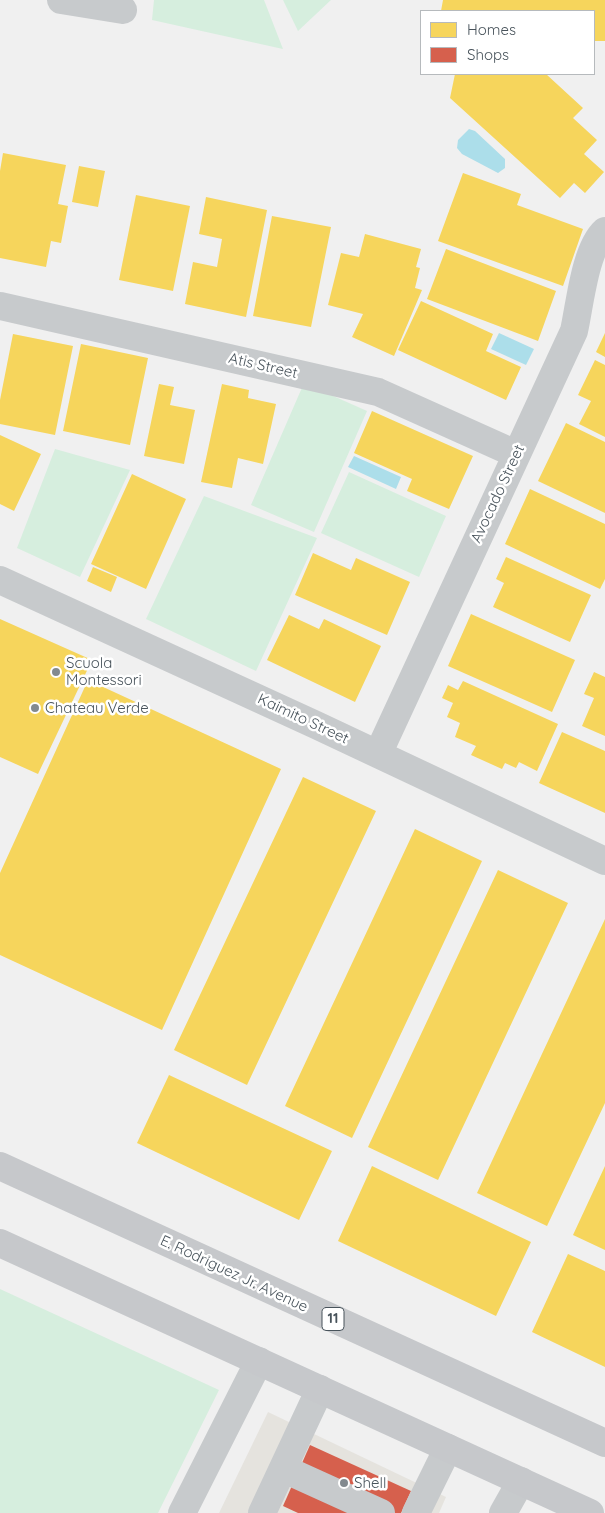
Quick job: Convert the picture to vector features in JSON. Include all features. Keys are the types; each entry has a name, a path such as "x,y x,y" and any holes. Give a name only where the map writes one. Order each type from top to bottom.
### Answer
{"main road":[{"name":"E. Rodriguez Jr. Avenue","path":"0,1166 605,1443"},
{"path":"0,1243 590,1513"}],"street":[{"path":"62,0 123,10"},
{"name":"Avocado Street","path":"378,754 574,331 590,257 600,236 605,231"},
{"name":"Atis Street","path":"0,306 378,392 516,454"},
{"name":"Kaimito Street","path":"0,580 605,861"},
{"path":"182,1513 259,1361"},
{"path":"262,1513 320,1389"},
{"path":"416,1513 448,1448"},
{"path":"284,1469 380,1513"},
{"path":"503,1513 520,1481"}],"shaded area":[{"path":"268,1412 446,1497 439,1513 219,1513"}],"green space":[{"path":"154,0 264,0 283,49 152,20"},
{"path":"283,0 331,0 298,31"},
{"path":"304,383 367,411 314,532 251,505"},
{"path":"55,449 130,470 80,577 17,548"},
{"path":"349,472 446,516 419,577 321,533"},
{"path":"204,496 317,538 256,671 146,619"},
{"path":"0,1289 219,1390 158,1513 0,1513"}],"water":[{"path":"469,129 475,131 505,159 505,168 498,173 462,154 457,148 458,140"},
{"path":"499,333 534,349 526,365 491,349"},
{"path":"354,456 401,477 396,489 348,467"}],"building: Homes":[{"path":"443,0 605,0 605,41 595,41 595,10 441,10"},
{"path":"455,75 547,75 583,108 573,118 597,140 584,154 604,172 585,193 574,183 560,198 450,98"},
{"path":"3,153 66,165 58,204 68,206 61,243 51,241 46,267 0,258 0,171"},
{"path":"79,166 105,171 98,207 72,202"},
{"path":"463,173 521,194 517,205 583,229 563,286 438,241"},
{"path":"136,195 190,206 173,291 119,280"},
{"path":"206,197 267,210 246,317 185,304 193,262 217,267 222,239 199,234"},
{"path":"272,216 331,227 311,327 253,316"},
{"path":"365,234 421,249 416,267 420,268 415,288 422,290 394,356 352,337 363,314 328,305 341,253 359,257"},
{"path":"446,249 556,291 538,341 427,299"},
{"path":"421,301 493,334 486,351 521,367 506,400 398,350"},
{"path":"605,333 605,357 596,352"},
{"path":"13,334 73,346 55,435 0,424 0,400"},
{"path":"81,344 148,358 130,445 63,431"},
{"path":"595,360 605,365 605,437 579,424 591,401 578,395"},
{"path":"159,384 174,387 170,405 195,410 184,464 144,456"},
{"path":"222,384 249,390 248,398 276,404 263,464 238,458 232,488 201,482"},
{"path":"372,411 473,456 449,509 407,491 412,479 354,453"},
{"path":"566,423 605,442 605,513 538,481"},
{"path":"0,435 41,454 14,511 0,504"},
{"path":"132,474 186,499 146,589 91,564"},
{"path":"530,489 605,524 605,579 600,589 505,544"},
{"path":"313,553 351,570 356,558 410,582 387,635 295,595"},
{"path":"506,557 591,595 570,642 493,607 504,583 496,579"},
{"path":"93,567 117,577 111,592 87,581"},
{"path":"471,614 575,660 552,712 448,666"},
{"path":"289,615 319,629 324,619 381,646 355,702 267,660"},
{"name":"Chateau Verde","path":"0,619 92,660 38,774 0,757"},
{"path":"594,672 605,677 605,736 582,726 594,698 584,694"},
{"path":"88,680 281,769 162,1030 0,955 0,873"},
{"path":"463,681 558,724 537,771 519,762 516,768 505,763 502,769 471,755 476,746 455,737 460,723 447,717 453,703 442,698 448,685 458,690"},
{"path":"562,732 605,751 605,813 539,783"},
{"path":"303,777 376,811 247,1085 174,1050"},
{"path":"415,829 482,861 352,1138 285,1106"},
{"path":"498,870 568,903 438,1180 368,1147"},
{"path":"605,919 605,1103 547,1226 477,1193"},
{"path":"169,1075 332,1151 299,1220 137,1143"},
{"path":"372,1166 531,1242 496,1316 338,1241"},
{"path":"605,1166 605,1250 573,1235"},
{"path":"568,1254 605,1271 605,1367 532,1332"}],"building: Shops":[{"name":"Shell","path":"310,1445 411,1491 401,1513 298,1513 283,1506"}],"place":[{"name":"Scuola Montessori","path":"56,672"},
{"name":"Chateau Verde","path":"35,708"},
{"name":"Shell","path":"344,1483"}]}
